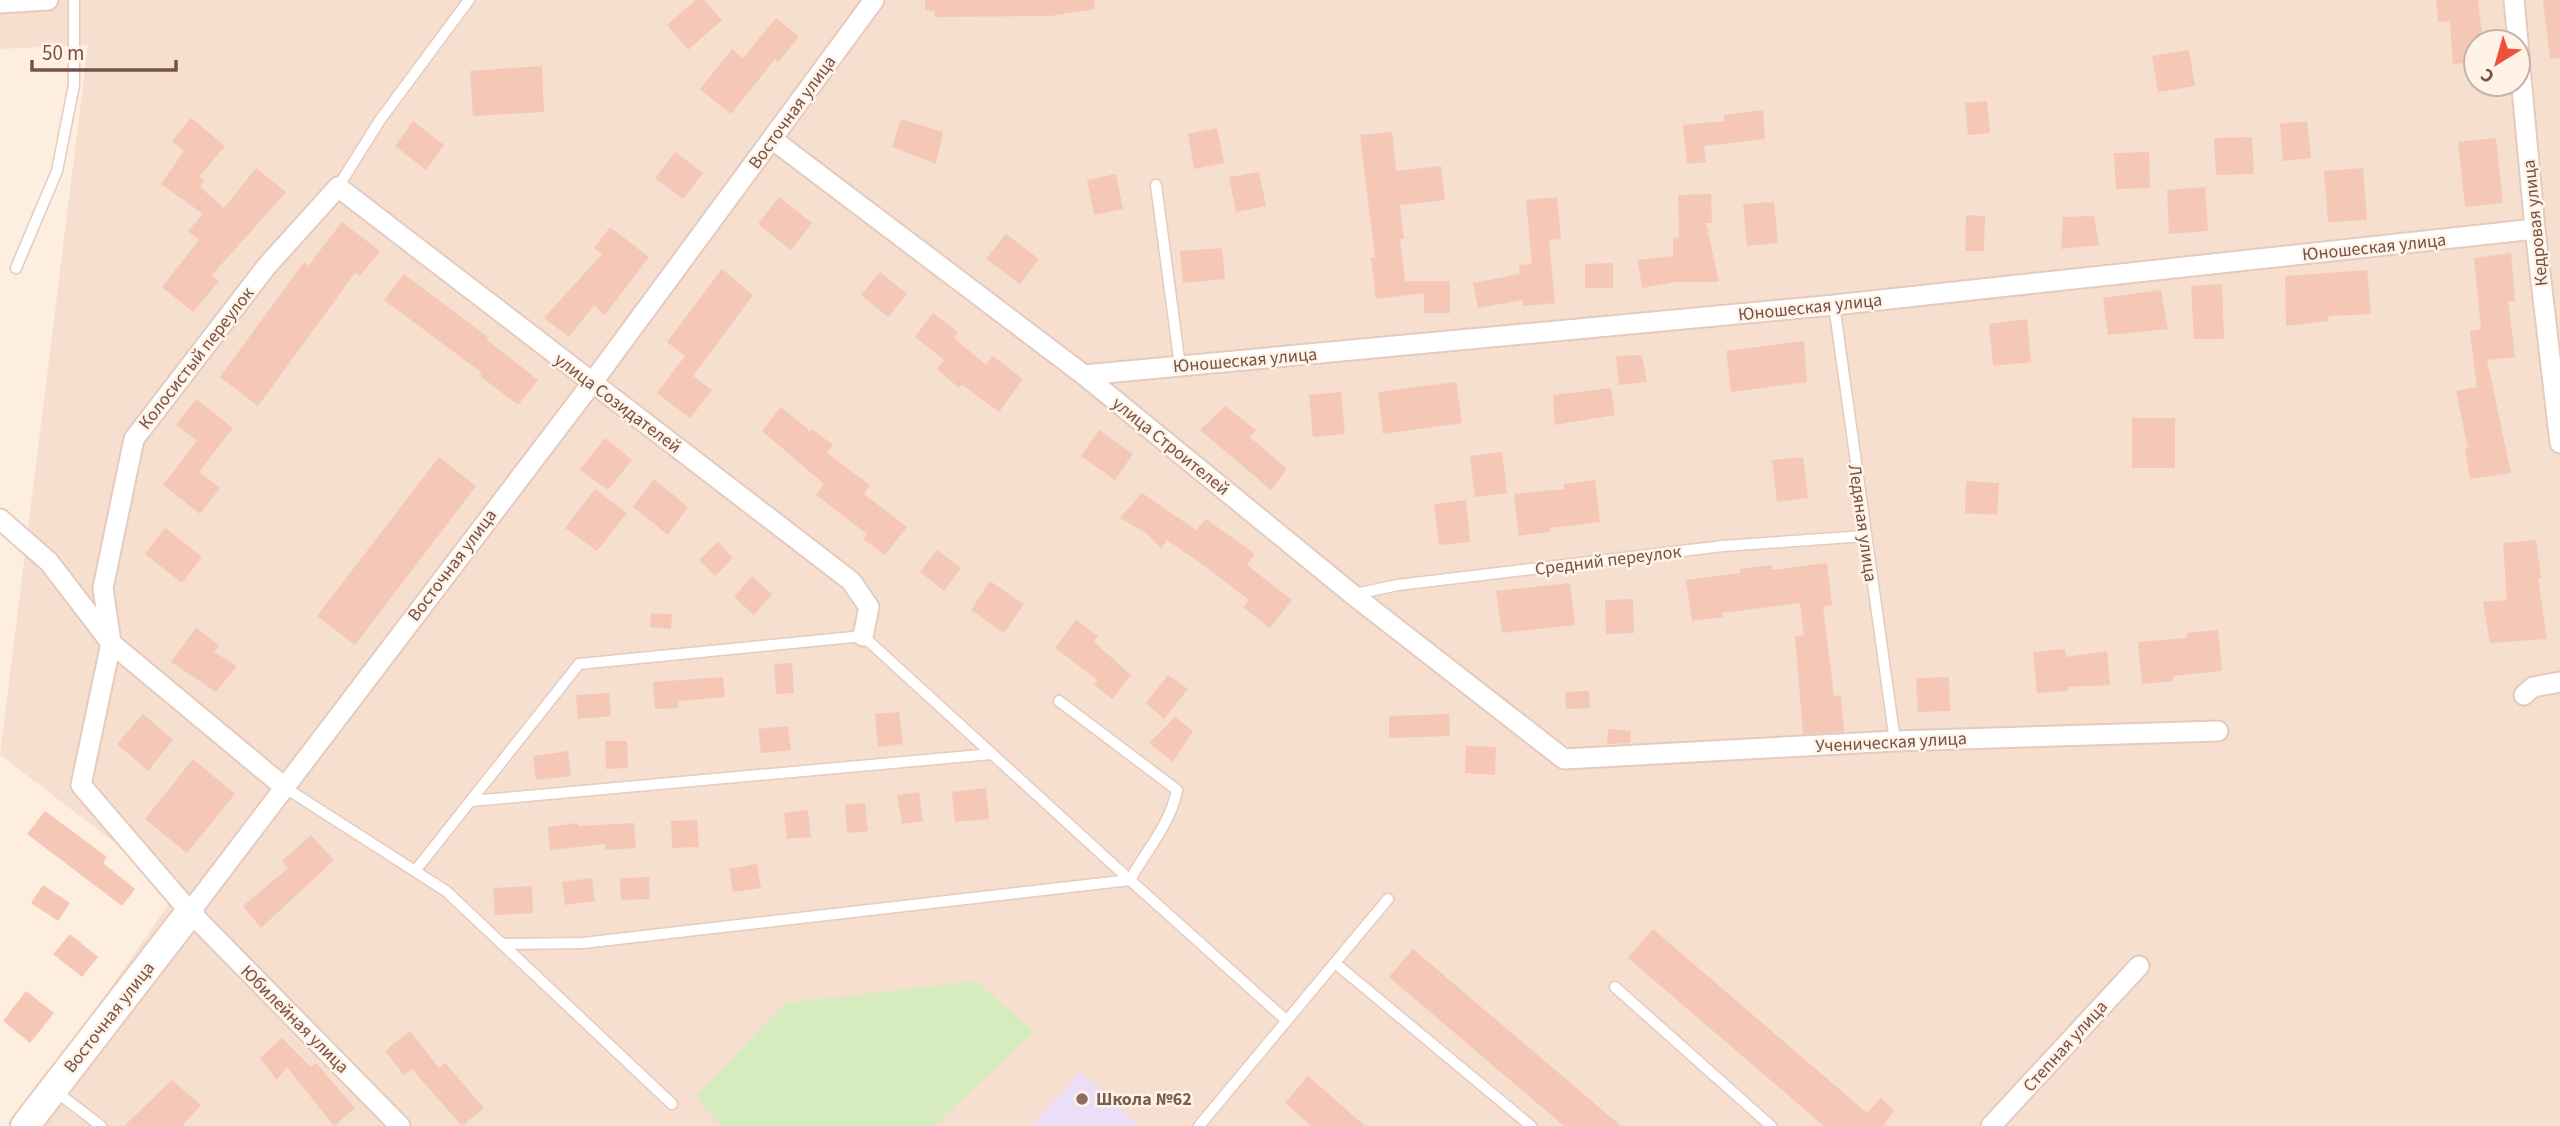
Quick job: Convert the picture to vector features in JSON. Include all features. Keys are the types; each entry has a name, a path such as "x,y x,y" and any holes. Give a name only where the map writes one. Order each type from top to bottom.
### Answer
{"street":[{"path":"0,2 48,0"},
{"name":"Восточная улица","path":"25,1126 592,383 874,0"},
{"name":"Кедровая улица","path":"2514,0 2517,28"},
{"name":"Кедровая улица","path":"2523,98 2560,443"},
{"name":"улица Строителей","path":"772,139 1084,375 1352,594 1564,759"},
{"name":"улица Созидателей","path":"338,187 851,581 869,607 863,636"},
{"name":"Колосистый переулок","path":"111,643 103,588 134,439 266,267 338,187"},
{"name":"Юношеская улица","path":"1084,375 1834,305 2535,229"},
{"path":"0,519 49,562 111,643 283,786"},
{"name":"Юбилейная улица","path":"111,643 80,785 190,912 400,1126"},
{"path":"2524,695 2533,687 2560,682"},
{"name":"Ученическая улица","path":"1564,759 1895,741 2218,731"},
{"name":"Степная улица","path":"1991,1126 2138,965"}],"lane":[{"path":"16,268 57,171 74,85 74,0"},
{"name":"Колосистый переулок","path":"338,187 380,120 469,0"},
{"path":"1156,185 1180,366"},
{"name":"Ледяная улица","path":"1834,305 1895,741"},
{"name":"Средний переулок","path":"1352,594 1398,585 1723,546 1865,536"},
{"path":"415,871 579,664 863,636 1287,1021"},
{"path":"1059,701 1177,790 1174,810 1148,847 1130,880"},
{"path":"471,801 992,754"},
{"path":"283,786 446,891 672,1104"},
{"path":"502,944 583,943 1130,880"},
{"path":"1199,1126 1388,899"},
{"path":"1335,963 1531,1126"},
{"path":"1615,987 1770,1126"},
{"path":"53,1089 101,1126"}],"shaded area":[{"path":"0,0 2560,0 2560,1126 14,1126 178,891 0,755 88,45 0,49"},
{"name":"Школа №62","path":"1080,1072 1140,1126 1031,1126"}],"green space":[{"path":"976,981 1034,1032 934,1126 722,1126 695,1097 785,1003"}],"building":[{"path":"696,0 704,0 722,20 688,50 667,25"},
{"path":"925,0 1094,0 1095,9 1050,16 934,17 935,11 925,10"},
{"path":"2436,0 2478,0 2481,28 2462,28 2462,63 2453,64 2450,21 2438,22"},
{"path":"2543,0 2560,0 2560,58 2550,59"},
{"path":"776,18 799,37 778,62 775,59 731,114 700,89 732,49 743,58"},
{"path":"2189,50 2195,86 2158,92 2152,56"},
{"path":"542,66 544,112 473,116 470,71"},
{"path":"1987,101 1990,133 1968,135 1965,103"},
{"path":"1763,110 1765,139 1704,146 1706,162 1687,164 1683,125 1724,121 1724,115"},
{"path":"191,118 225,146 199,177 204,181 200,187 224,208 256,168 286,192 212,275 219,281 193,312 162,287 199,240 188,231 203,214 161,184 184,151 172,141"},
{"path":"901,119 943,132 936,164 892,147"},
{"path":"413,121 444,145 426,170 395,146"},
{"path":"2307,121 2311,158 2283,161 2280,124"},
{"path":"1217,128 1224,163 1194,169 1188,134"},
{"path":"1392,132 1396,171 1441,166 1445,200 1400,205 1404,239 1400,239 1405,281 1450,281 1450,313 1424,313 1424,293 1376,299 1371,258 1375,257 1360,135"},
{"path":"2252,137 2254,174 2216,175 2214,138"},
{"path":"2496,138 2503,203 2465,207 2458,142"},
{"path":"675,152 703,173 683,199 655,178"},
{"path":"2149,152 2150,188 2116,189 2114,153"},
{"path":"2363,168 2367,220 2328,222 2324,171"},
{"path":"1259,172 1266,206 1236,212 1229,177"},
{"path":"1116,174 1123,209 1094,215 1087,180"},
{"path":"2205,187 2208,231 2169,234 2167,190"},
{"path":"1711,194 1712,223 1706,223 1719,282 1676,282 1642,288 1638,260 1673,256 1673,238 1679,237 1678,195"},
{"path":"779,197 812,223 791,250 758,224"},
{"path":"1557,197 1561,239 1549,240 1555,303 1523,306 1523,300 1478,308 1473,283 1520,274 1519,265 1532,264 1526,200"},
{"path":"1774,202 1778,243 1747,246 1743,204"},
{"path":"1966,215 1985,216 1984,251 1965,251"},
{"path":"2094,216 2099,245 2061,249 2063,217"},
{"path":"342,222 380,251 360,276 355,273 258,406 220,377 304,262 308,266"},
{"path":"610,227 649,257 605,315 594,305 569,337 544,318 602,254 594,248"},
{"path":"1006,234 1039,259 1020,284 986,259"},
{"path":"1222,248 1225,279 1183,283 1180,251"},
{"path":"2511,253 2515,301 2508,301 2515,357 2487,360 2511,473 2470,479 2465,448 2468,448 2456,391 2477,387 2470,331 2481,329 2474,258"},
{"path":"1613,263 1613,288 1585,288 1585,264"},
{"path":"722,269 753,295 693,376 712,390 690,418 657,393 685,356 667,342"},
{"path":"2367,270 2371,314 2328,316 2329,321 2286,326 2285,276"},
{"path":"880,272 907,294 888,317 861,295"},
{"path":"404,274 488,337 486,339 538,380 518,405 480,376 482,373 384,300"},
{"path":"2222,284 2224,339 2194,339 2191,286"},
{"path":"2161,290 2168,329 2108,335 2103,298"},
{"path":"933,313 958,332 954,338 986,365 993,356 1023,379 999,412 962,385 959,388 937,369 944,360 915,337"},
{"path":"2027,319 2031,362 1993,366 1989,324"},
{"path":"1804,341 1807,382 1731,392 1726,351"},
{"path":"1642,355 1647,382 1619,385 1616,356"},
{"path":"1456,382 1462,423 1383,434 1378,392"},
{"path":"1611,388 1615,415 1555,425 1553,395"},
{"path":"1341,392 1345,434 1313,437 1309,395"},
{"path":"196,399 233,428 199,472 220,488 200,514 163,485 197,441 176,425"},
{"path":"1225,406 1256,430 1250,437 1287,469 1271,490 1200,430"},
{"path":"781,407 810,431 812,429 833,445 827,453 870,485 864,494 907,527 885,555 863,539 867,534 816,495 824,484 762,431"},
{"path":"2132,418 2175,418 2175,468 2132,468"},
{"path":"1099,430 1133,454 1115,480 1081,456"},
{"path":"605,438 632,460 608,490 580,470"},
{"path":"1502,452 1507,493 1475,497 1470,456"},
{"path":"439,457 476,486 355,645 317,616"},
{"path":"1803,457 1808,498 1777,502 1772,460"},
{"path":"654,479 688,507 668,535 633,507"},
{"path":"1595,480 1600,522 1550,528 1550,532 1519,536 1514,494 1564,489 1564,484"},
{"path":"1966,481 1999,483 1997,515 1965,513"},
{"path":"595,489 627,513 597,551 565,528"},
{"path":"1142,493 1196,530 1206,519 1255,554 1247,565 1292,600 1270,628 1243,607 1249,600 1206,567 1167,540 1161,548 1146,533 1120,518"},
{"path":"1466,500 1470,542 1439,545 1434,504"},
{"path":"165,528 202,557 182,583 145,554"},
{"path":"2536,540 2541,578 2538,578 2547,639 2490,643 2483,602 2507,600 2503,543"},
{"path":"718,542 733,558 715,576 699,560"},
{"path":"937,550 961,568 944,591 920,572"},
{"path":"1827,563 1832,605 1823,606 1834,696 1841,695 1844,732 1803,734 1795,636 1804,635 1800,603 1722,613 1723,617 1692,621 1686,580 1740,573 1740,569 1771,565 1772,570"},
{"path":"752,576 772,594 754,615 734,597"},
{"path":"990,581 1024,604 1004,633 971,610"},
{"path":"1570,583 1575,625 1502,633 1496,591"},
{"path":"1633,599 1634,633 1606,634 1605,600"},
{"path":"651,613 672,614 671,629 650,627"},
{"path":"1076,620 1098,636 1094,642 1131,675 1112,699 1094,685 1098,680 1055,648"},
{"path":"196,628 219,645 214,652 237,666 216,692 171,662"},
{"path":"2218,630 2222,671 2173,676 2173,681 2142,684 2138,642 2187,638 2187,633"},
{"path":"2065,649 2066,657 2107,651 2110,685 2068,687 2069,691 2037,693 2033,652"},
{"path":"792,663 794,693 776,694 774,664"},
{"path":"1168,675 1188,689 1164,719 1146,703"},
{"path":"723,677 725,697 678,701 678,708 655,709 653,682"},
{"path":"1949,677 1950,711 1918,712 1916,678"},
{"path":"1589,691 1590,708 1566,709 1565,692"},
{"path":"609,693 611,716 578,719 576,695"},
{"path":"899,712 903,744 878,747 875,714"},
{"path":"143,714 173,740 148,771 117,744"},
{"path":"1449,714 1450,736 1389,738 1389,716"},
{"path":"1175,717 1193,731 1173,762 1149,743"},
{"path":"788,726 791,750 761,753 758,729"},
{"path":"1608,729 1631,731 1630,743 1607,744"},
{"path":"605,741 627,741 628,768 606,769"},
{"path":"1466,746 1496,747 1495,775 1465,773"},
{"path":"568,751 571,776 536,780 533,756"},
{"path":"193,759 235,794 187,853 145,819"},
{"path":"986,788 989,819 955,822 952,792"},
{"path":"919,792 923,821 902,824 897,795"},
{"path":"865,803 868,831 847,833 845,805"},
{"path":"808,810 811,837 787,839 784,813"},
{"path":"45,811 107,857 103,863 135,889 122,906 27,834"},
{"path":"697,820 699,847 672,848 671,821"},
{"path":"577,823 578,826 634,823 636,848 605,850 605,844 550,850 548,827"},
{"path":"311,835 334,860 261,928 243,906 288,868 282,861"},
{"path":"757,864 761,888 733,892 729,869"},
{"path":"649,877 650,899 621,900 620,878"},
{"path":"592,878 595,901 565,905 562,882"},
{"path":"43,885 70,903 58,921 31,903"},
{"path":"532,886 533,913 495,915 493,888"},
{"path":"1653,929 1867,1113 1881,1098 1894,1110 1883,1126 1824,1126 1628,958"},
{"path":"70,934 98,957 82,977 53,954"},
{"path":"1413,949 1621,1126 1564,1126 1389,977"},
{"path":"26,991 54,1013 30,1043 3,1021"},
{"path":"410,1031 439,1068 445,1063 484,1108 462,1126 412,1069 404,1075 385,1051"},
{"path":"282,1038 311,1067 316,1063 355,1108 334,1126 287,1067 277,1080 260,1058"},
{"path":"1308,1076 1365,1126 1311,1126 1285,1103"},
{"path":"172,1080 201,1105 182,1126 124,1126"}],"place":[{"name":"Школа №62","path":"1082,1099"}]}
